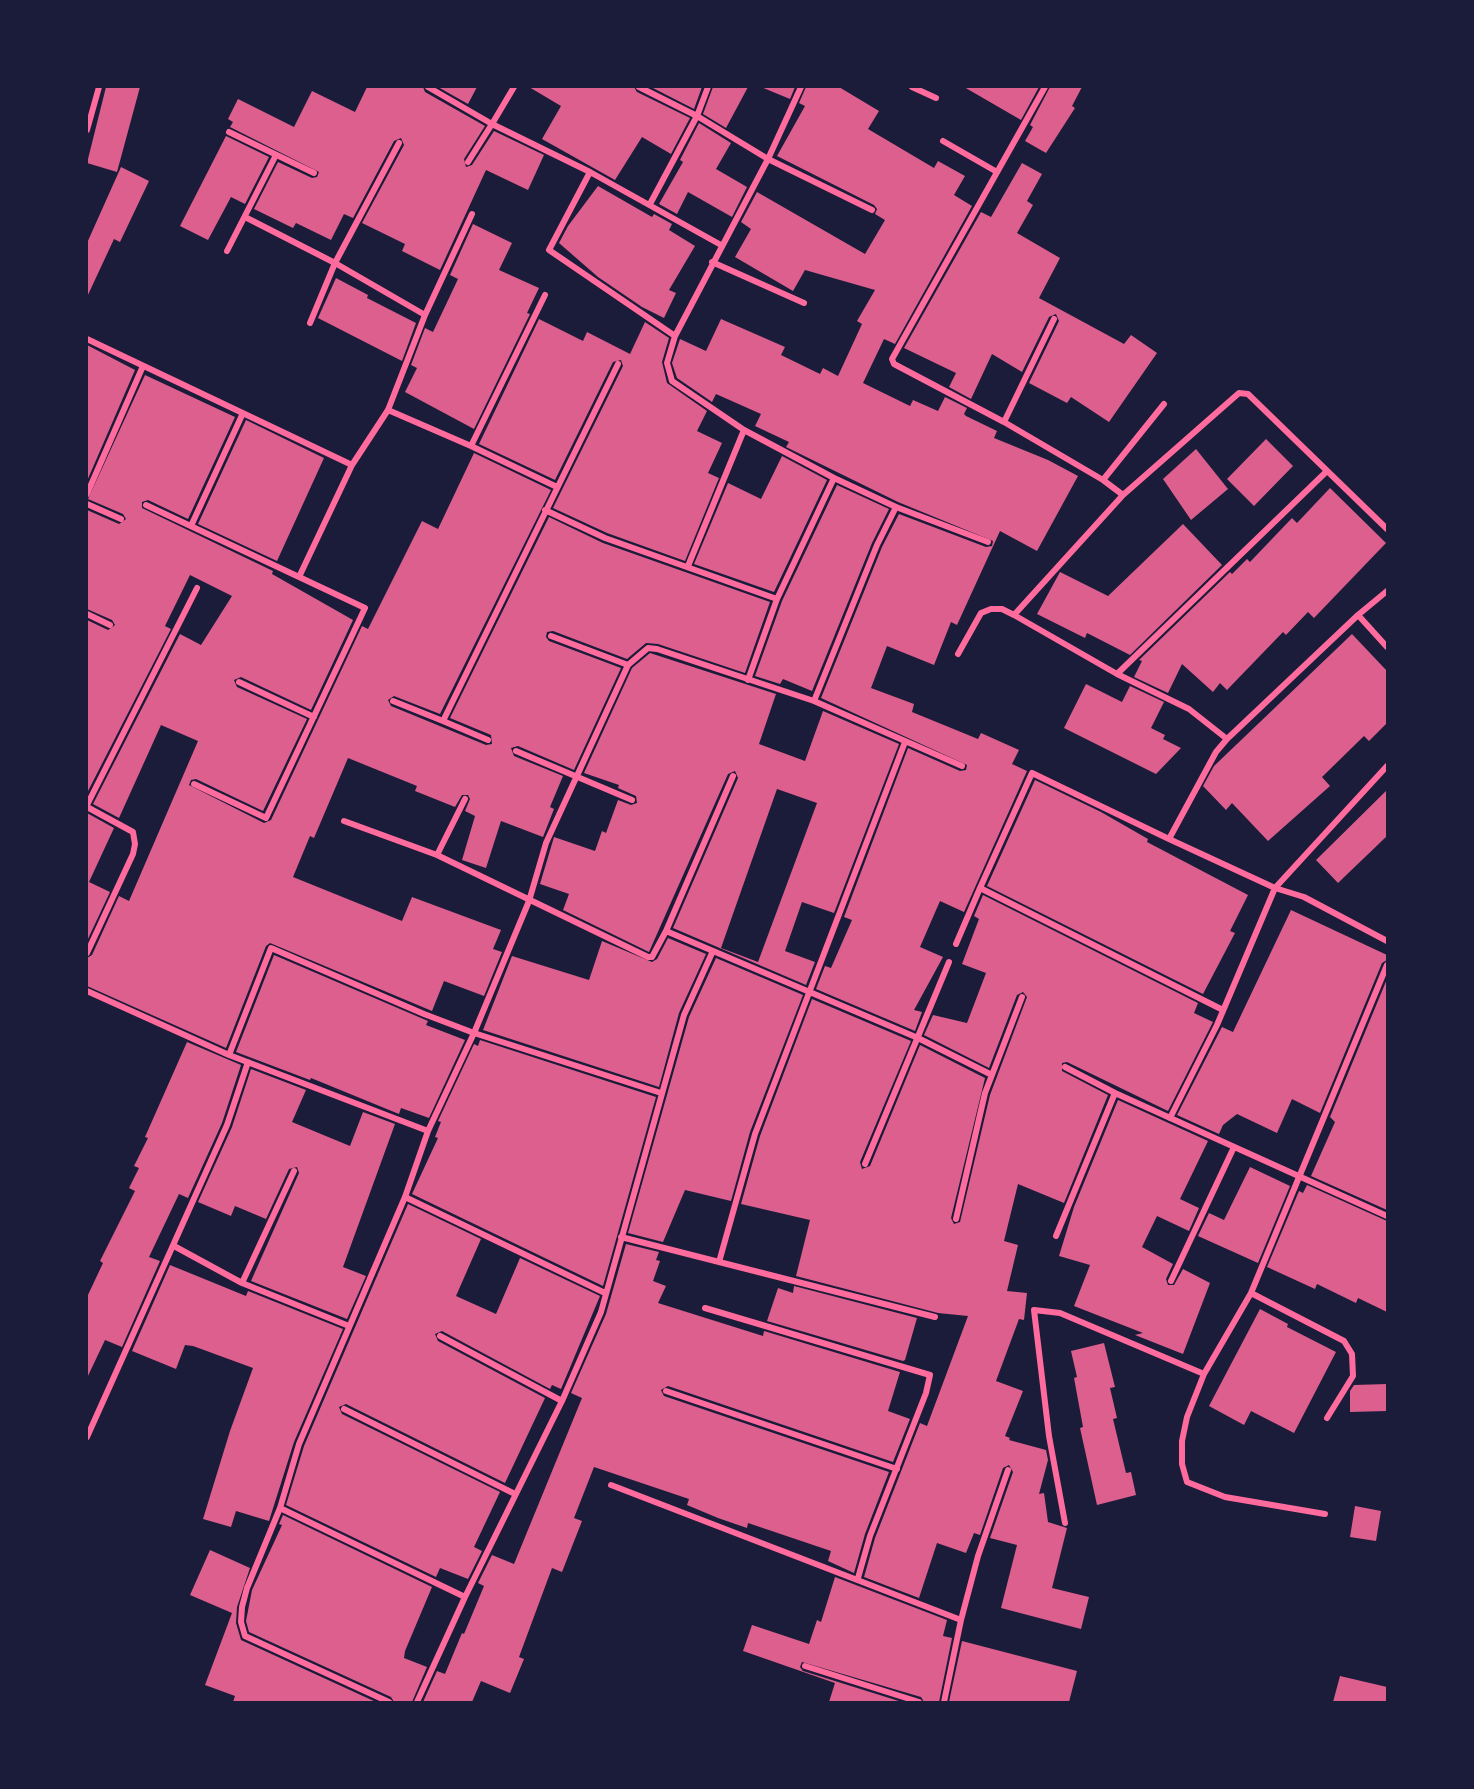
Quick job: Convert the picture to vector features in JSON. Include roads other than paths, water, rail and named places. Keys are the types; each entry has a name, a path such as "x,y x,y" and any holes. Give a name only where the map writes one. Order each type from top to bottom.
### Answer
{"street":[{"path":"87,130 99,87"},
{"path":"428,87 492,124 650,204 721,245"},
{"path":"468,162 514,87"},
{"path":"639,87 697,116 768,159 872,210"},
{"path":"650,204 697,116 708,87"},
{"path":"801,87 768,159 711,262 675,336 668,363 672,381 744,430 834,478 896,507 988,542"},
{"path":"912,87 936,98"},
{"path":"1045,87 892,358 894,364 1004,422 1103,480 1123,495"},
{"path":"229,132 314,174"},
{"path":"943,141 998,172"},
{"path":"310,323 335,263 399,143"},
{"path":"227,251 276,155"},
{"path":"590,172 549,250 675,336"},
{"path":"299,577 352,465 388,410 425,315 472,214"},
{"path":"244,217 335,263 425,315"},
{"path":"711,262 804,303"},
{"path":"471,446 545,295"},
{"path":"1004,422 1054,319"},
{"path":"87,339 352,465"},
{"path":"443,722 618,364"},
{"path":"87,494 143,366"},
{"path":"1014,615 1123,495 1239,393 1244,392 1387,529"},
{"path":"1103,480 1164,404"},
{"path":"388,410 471,446 557,488"},
{"path":"191,526 243,413"},
{"path":"688,566 744,430"},
{"path":"1117,674 1326,472"},
{"path":"748,680 777,600 834,478"},
{"path":"87,504 121,519"},
{"path":"146,505 365,608 266,818 194,784"},
{"path":"814,701 877,545 896,507"},
{"path":"545,510 604,538 688,566 777,600"},
{"path":"87,953 133,854 135,843 132,832 87,806 197,588"},
{"path":"1169,839 1216,752 1227,739 1358,615 1387,591"},
{"path":"958,654 981,613 991,609 1002,609 1117,674 1189,710 1227,739"},
{"path":"87,614 110,625"},
{"path":"1358,615 1387,647"},
{"path":"551,636 628,665"},
{"path":"389,1702 245,1636 241,1622 247,1588 280,1508 299,1444 405,1197 428,1131 474,1033 529,901 546,843 628,665 648,648 657,649 814,701 962,766"},
{"path":"239,682 314,717"},
{"path":"393,701 488,740"},
{"path":"719,1262 755,1134 905,741"},
{"path":"516,751 632,800"},
{"path":"1170,1118 1223,1010 1275,888 1387,766"},
{"path":"956,944 1032,773 1275,888 1304,897 1387,941"},
{"path":"344,821 437,855 650,958 666,931 733,776"},
{"path":"437,855 465,799"},
{"path":"980,888 1223,1010"},
{"path":"666,931 712,953 918,1038 992,1075"},
{"path":"229,1055 271,948 474,1033 661,1093"},
{"path":"417,1702 465,1597 562,1401 580,1356 602,1312 605,1293 684,1015 712,953"},
{"path":"865,1164 949,962"},
{"path":"1324,1514 1225,1497 1187,1482 1182,1464 1182,1441 1204,1374 1251,1293 1387,965"},
{"path":"87,991 229,1055 428,1131"},
{"path":"956,1219 985,1093 1022,997"},
{"path":"87,1437 228,1125 248,1062"},
{"path":"1065,1066 1115,1093 1387,1216"},
{"path":"1056,1236 1115,1093"},
{"path":"1171,1281 1234,1148"},
{"path":"242,1283 294,1171"},
{"path":"405,1197 605,1293"},
{"path":"621,1237 935,1317"},
{"path":"174,1246 242,1283 349,1326"},
{"path":"1251,1293 1344,1341 1352,1354 1353,1376 1326,1418"},
{"path":"705,1308 930,1375 870,1536 858,1578"},
{"path":"1065,1523 1049,1436 1034,1310 1060,1313 1204,1374"},
{"path":"441,1336 562,1401"},
{"path":"666,1391 897,1468"},
{"path":"344,1409 515,1494"},
{"path":"944,1702 961,1620 978,1556 1008,1470"},
{"path":"611,1485 858,1578 961,1620"},
{"path":"280,1508 465,1597"},
{"path":"805,1666 919,1702"}]}
